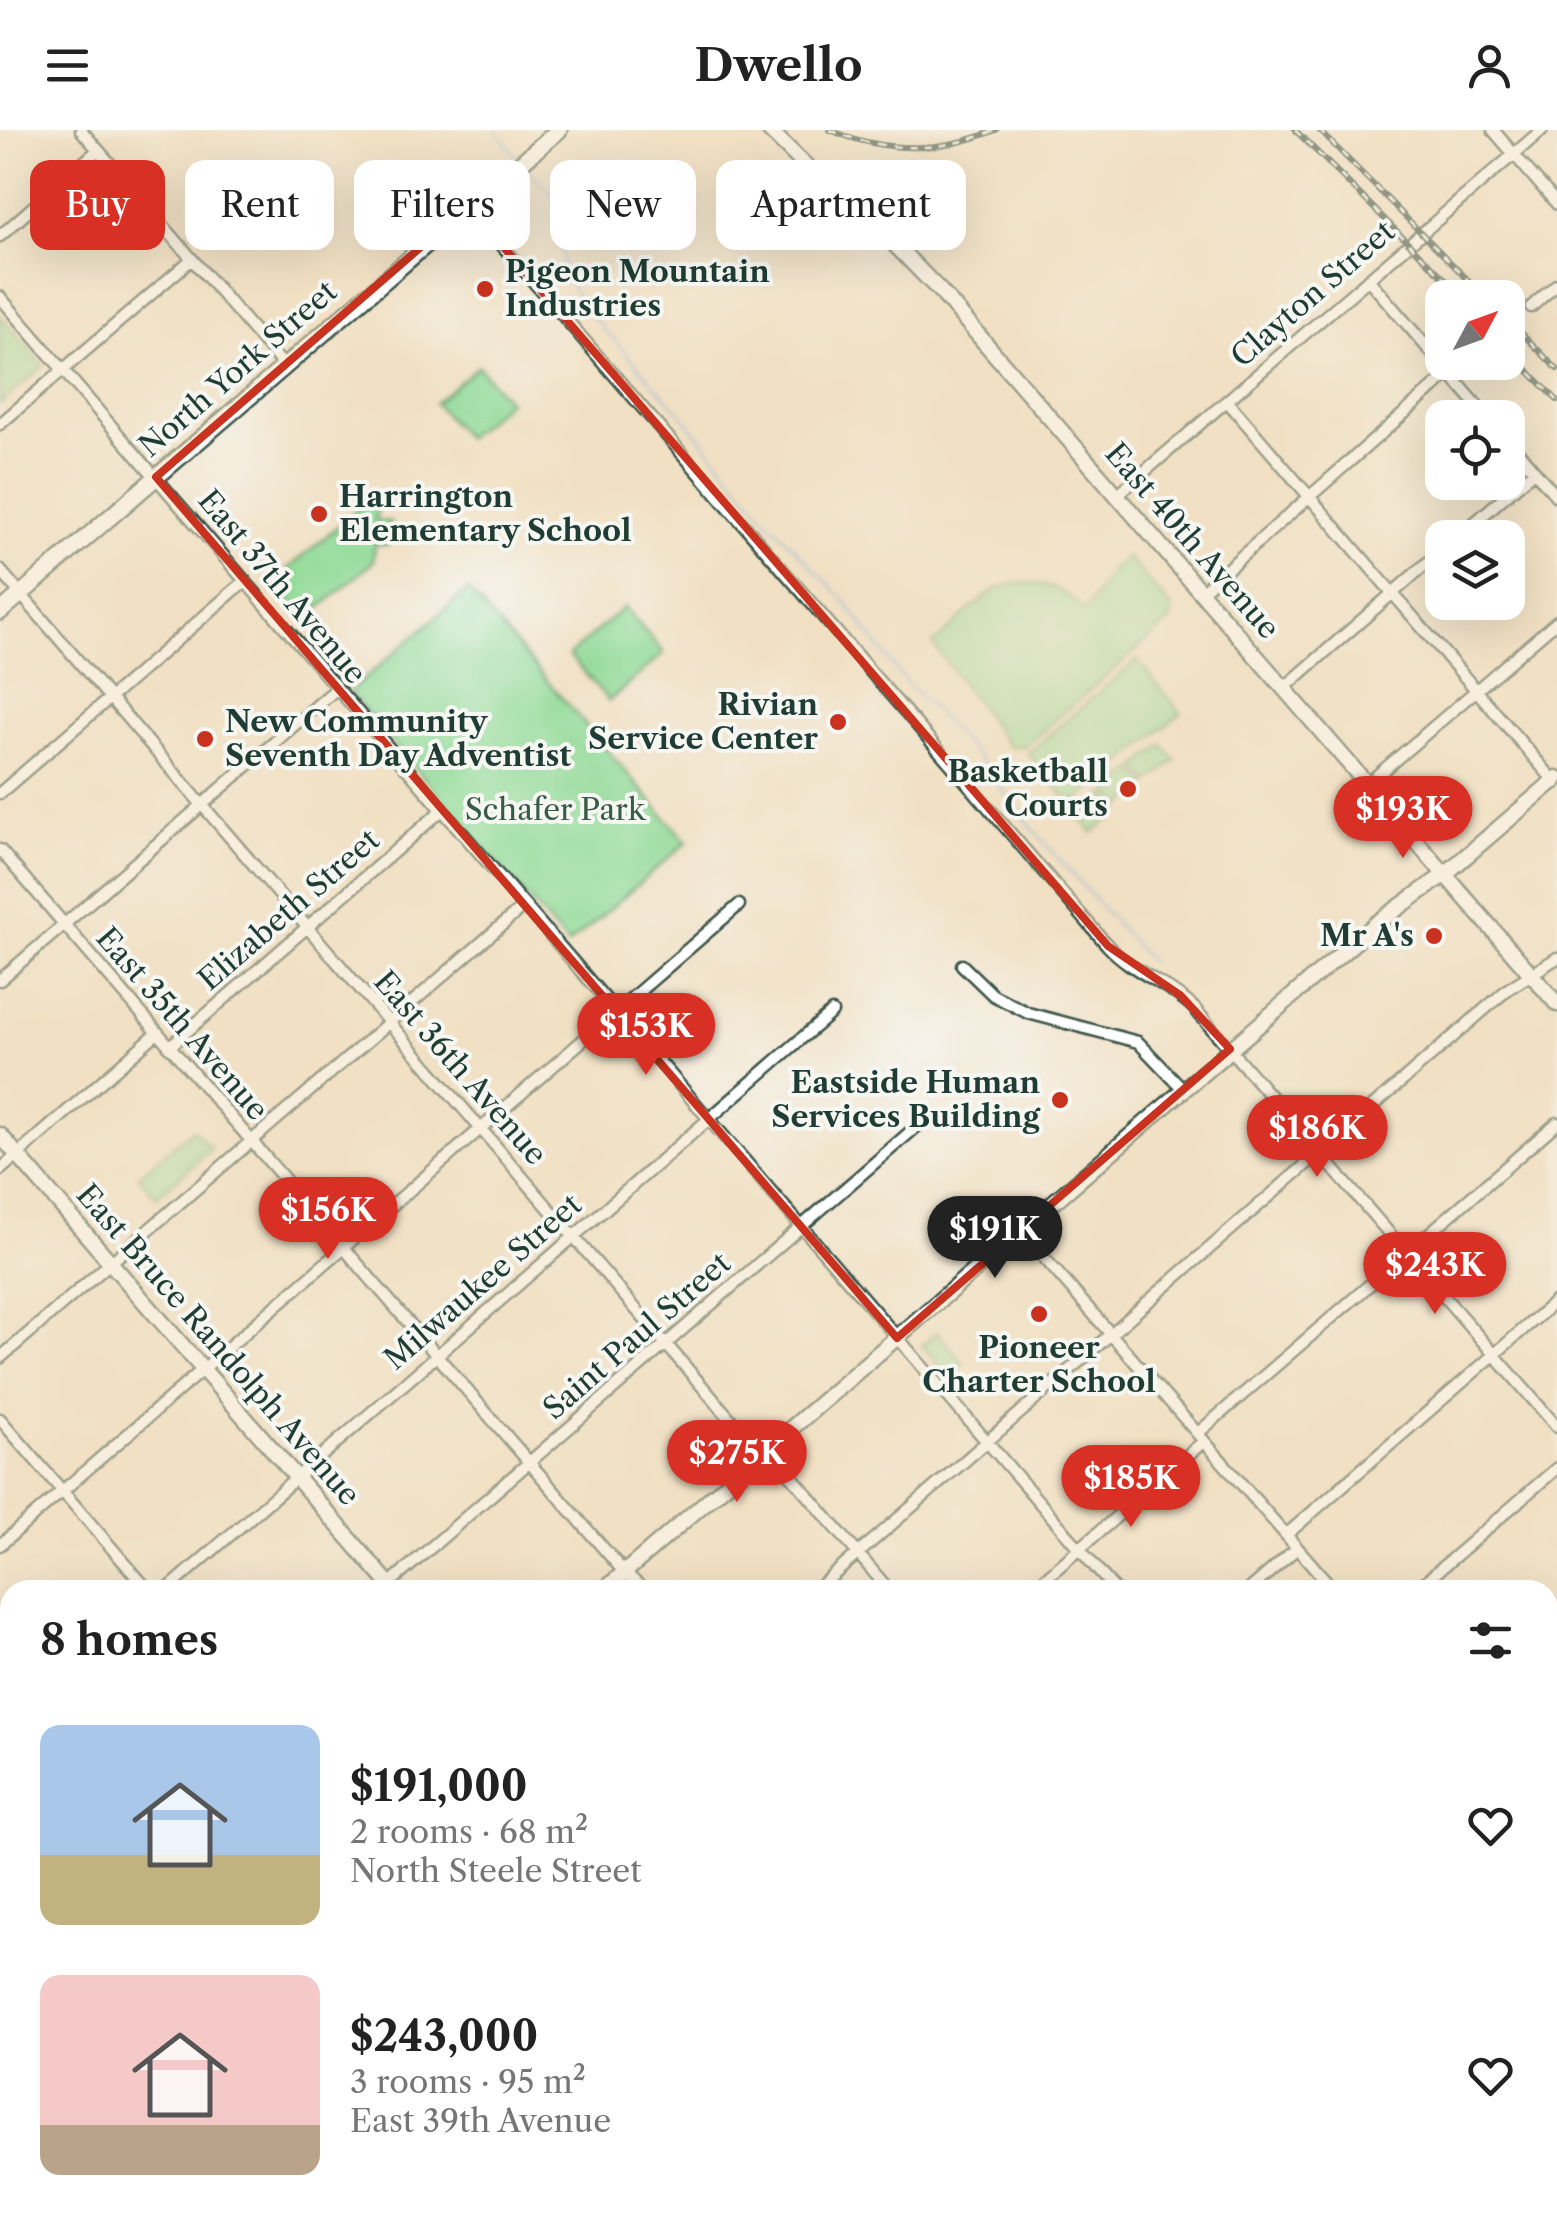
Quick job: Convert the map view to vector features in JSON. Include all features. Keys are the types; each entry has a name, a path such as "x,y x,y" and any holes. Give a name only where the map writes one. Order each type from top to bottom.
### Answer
{"main road":[{"name":"North York Street","path":"522,160 559,130"},
{"name":"North York Street","path":"0,612 417,250"}],"street":[{"path":"81,130 284,366"},
{"name":"East 40th Avenue","path":"769,130 802,160"},
{"path":"1493,130 1557,204"},
{"name":"Clayton Street","path":"1116,496 1542,130"},
{"path":"0,236 98,150"},
{"path":"506,250 1108,946 1134,970 1180,995 1234,1046 1318,1152 1557,1427"},
{"name":"East 40th Avenue","path":"901,250 1557,1004"},
{"path":"0,424 192,258"},
{"path":"1368,279 1425,344"},
{"path":"1530,307 1557,284"},
{"name":"East 37th Avenue","path":"0,297 1105,1580"},
{"path":"1200,593 1442,380"},
{"path":"1456,380 1473,400"},
{"path":"615,1580 1377,923 1444,875 1556,781 1227,401"},
{"path":"1525,460 1557,497"},
{"path":"1478,520 1534,471"},
{"path":"1283,689 1425,565"},
{"name":"East 36th Avenue","path":"0,570 744,1436 783,1466 880,1580"},
{"path":"0,793 244,581"},
{"path":"1366,785 1557,621"},
{"path":"0,980 336,689"},
{"name":"Elizabeth Street","path":"168,1047 441,810"},
{"name":"East 35th Avenue","path":"0,850 633,1580"},
{"path":"0,1546 739,904"},
{"path":"0,1358 524,906"},
{"path":"828,1580 1508,989 1557,958"},
{"path":"962,966 994,995 1028,1013 1138,1042 1182,1090"},
{"name":"Milwaukee Street","path":"178,1580 832,1012"},
{"path":"0,1170 157,1034"},
{"name":"Saint Paul Street","path":"397,1580 924,1120"},
{"path":"1043,1580 1557,1123"},
{"name":"East Bruce Randolph Avenue","path":"0,1135 381,1580"},
{"path":"1020,1230 1325,1580"},
{"path":"1286,1535 1557,1300"},
{"path":"0,1419 139,1580"},
{"path":"1428,1580 1557,1468"},
{"path":"1260,1580 1297,1548"}],"highlighted area":[{"path":"468,206 1108,946 1180,995 1230,1049 897,1338 156,477"}],"green space":[{"path":"0,315 44,366 0,404"},
{"path":"478,366 508,401 465,438 435,403"},
{"path":"374,495 378,500 376,521 390,522 388,545 375,544 373,562 306,620 273,582"},
{"path":"1127,557 1172,608 1171,620 1024,747 1008,746 933,644 984,597 1011,585 1035,583 1057,590 1084,612 1111,571"},
{"name":"Schafer Park","path":"468,590 687,842 568,945 349,692"},
{"path":"624,607 664,653 609,701 569,655"},
{"path":"1137,660 1181,713 1072,805 1028,753"},
{"path":"1163,745 1176,760 1150,782 1137,767"},
{"name":"Basketball Courts","path":"1134,770 1148,785 1122,807 1109,792"},
{"path":"1106,794 1120,810 1093,833 1079,817"},
{"path":"193,1129 211,1149 156,1197 138,1176"},
{"path":"937,1332 964,1362 949,1376 922,1345"}],"waterway":[{"path":"496,130 518,160"},
{"path":"530,173 556,198 564,271 592,316 676,408 765,517 845,601 899,674 976,755 1036,833 1150,962"}],"railway":[{"path":"830,130 871,143 913,147 955,143 996,130"},
{"path":"1295,130 1446,280"},
{"path":"1319,130 1468,280"},
{"path":"1525,336 1557,369"},
{"path":"1525,367 1557,400"}],"place":[{"name":"Pigeon Mountain Industries","path":"485,289"},
{"name":"Harrington Elementary School","path":"319,514"},
{"name":"Rivian Service Center","path":"838,722"},
{"name":"New Community Seventh Day Adventist","path":"205,739"},
{"name":"Basketball Courts","path":"1128,789"},
{"name":"Mr A's","path":"1434,936"},
{"name":"Eastside Human Services Building","path":"1060,1100"},
{"name":"Pioneer Charter School","path":"1039,1314"}]}
